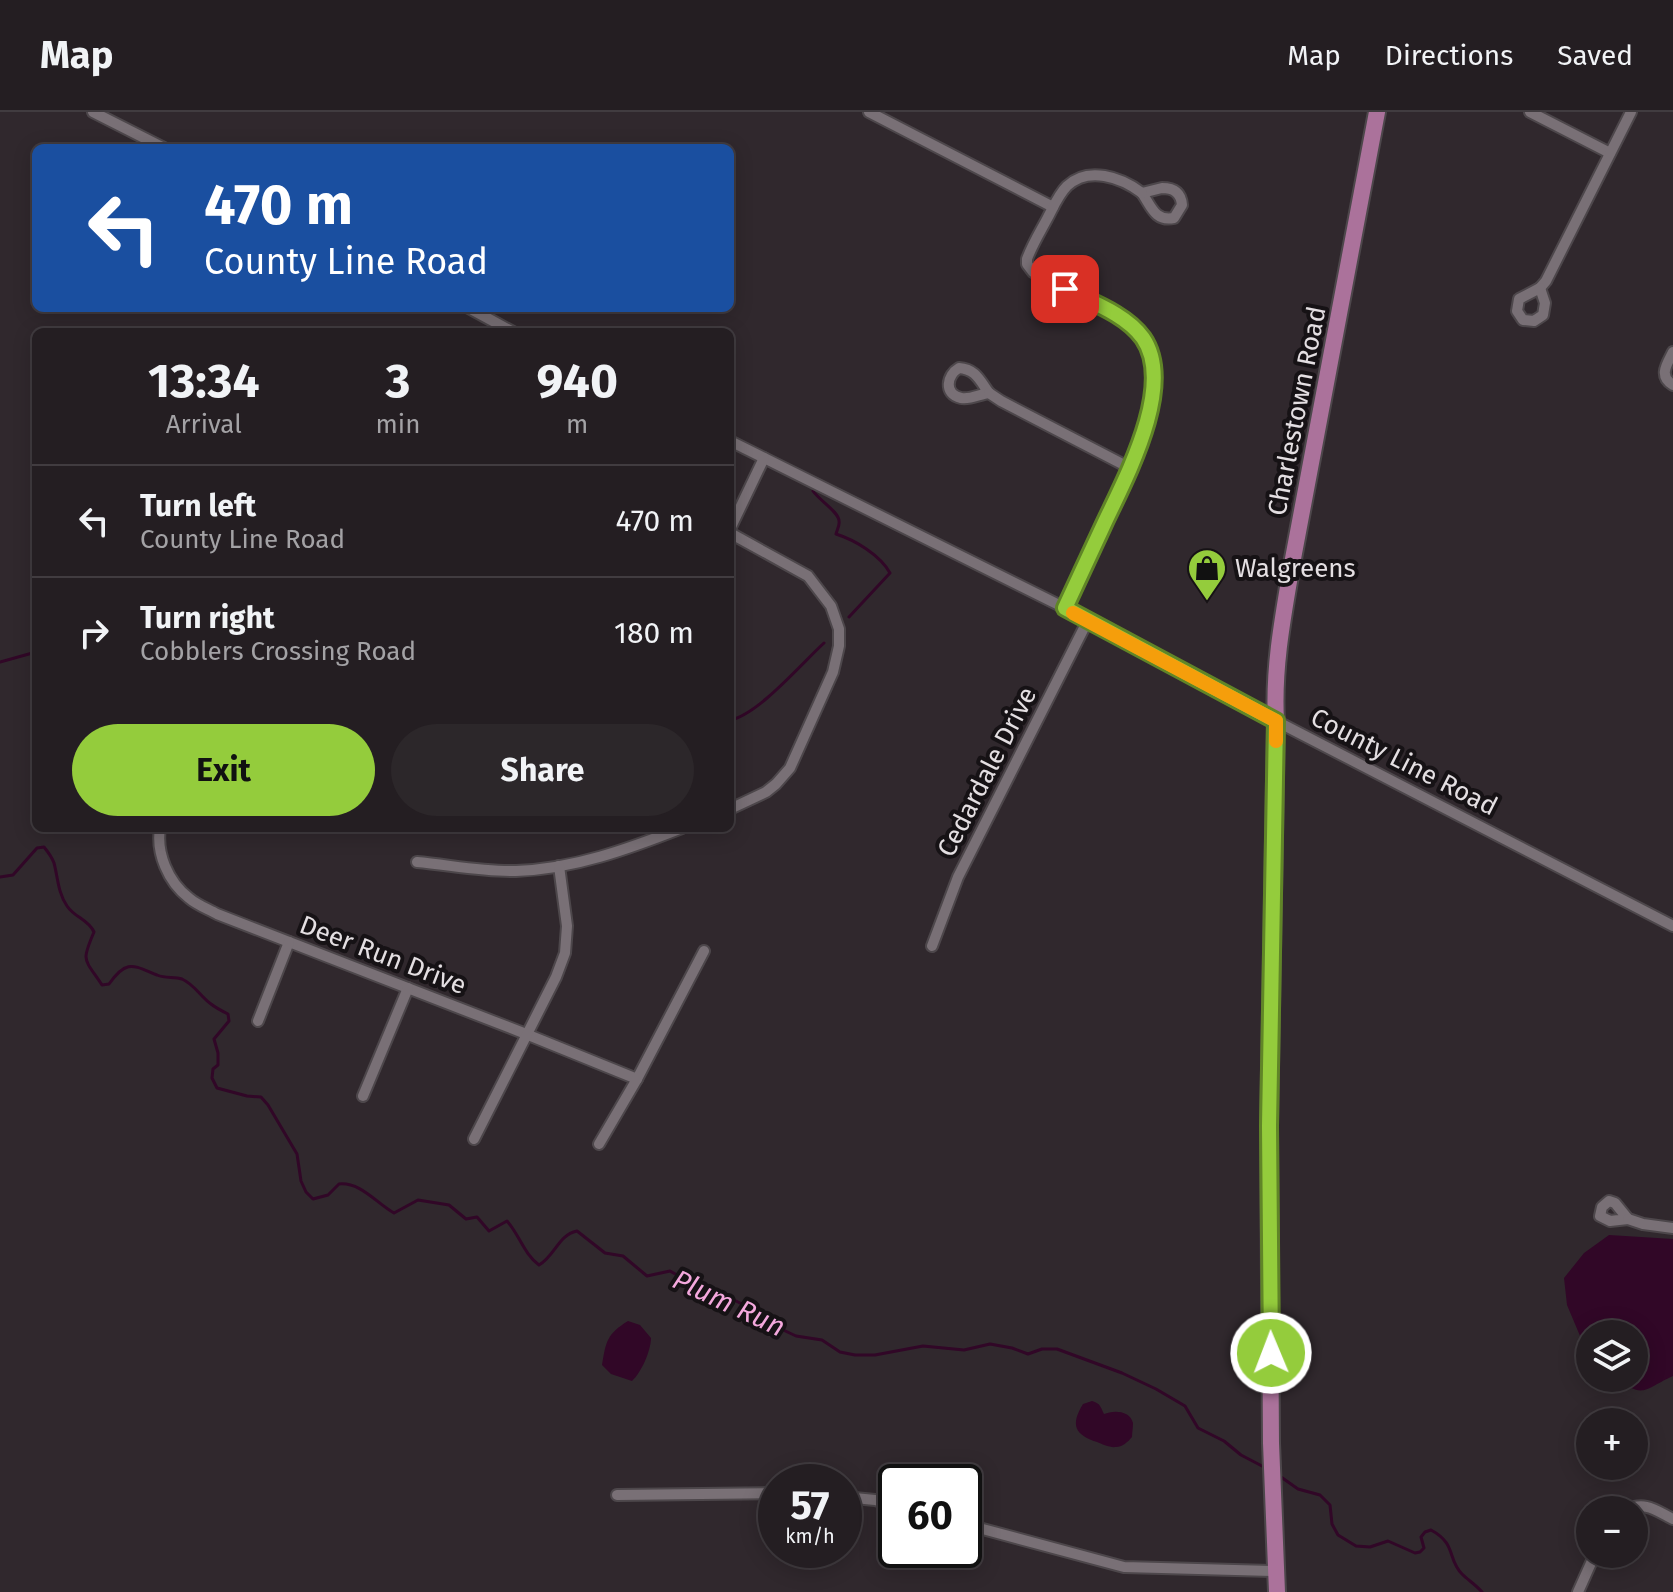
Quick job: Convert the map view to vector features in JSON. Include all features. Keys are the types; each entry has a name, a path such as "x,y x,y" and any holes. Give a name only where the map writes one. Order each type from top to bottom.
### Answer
{"main road":[{"name":"Charlestown Road","path":"1277,1592 1271,1443 1269,1126 1277,664 1292,564 1377,112"}],"street":[{"path":"93,112 156,144"},
{"path":"869,112 1053,207"},
{"path":"1530,112 1610,153"},
{"path":"1540,288 1631,112"},
{"path":"1065,608 1144,432 1151,399 1151,356 1143,337 1128,322 1029,269 1029,253 1067,186 1081,177 1106,176 1142,193"},
{"path":"476,312 506,328"},
{"path":"1673,352 1664,373 1665,379 1673,385"},
{"path":"989,393 1130,468"},
{"name":"County Line Road","path":"734,443 1065,608 1673,926"},
{"path":"734,522 764,458"},
{"path":"734,533 808,576 831,606 839,629 833,672 790,768 766,792 734,807"},
{"name":"Cedardale Drive","path":"932,946 958,877 1088,620"},
{"name":"Deer Run Drive","path":"160,832 159,844 174,883 187,897 217,914 637,1079"},
{"path":"417,862 515,871 559,866 629,849 672,832"},
{"path":"474,1139 556,977 565,953 567,926 559,866"},
{"path":"258,1021 289,942"},
{"path":"599,1144 704,951"},
{"path":"363,1096 408,988"},
{"path":"1628,1219 1673,1228"},
{"path":"617,1495 758,1493"},
{"path":"1648,1506 1673,1519"},
{"path":"982,1529 1124,1567 1276,1571"},
{"path":"1578,1592 1589,1568"}],"shaded area":[{"path":"1609,1235 1673,1239 1673,1376 1648,1388 1648,1320 1576,1320 1576,1326 1567,1305 1564,1278 1584,1253"},
{"path":"628,1321 640,1325 651,1338 645,1361 632,1381 611,1374 602,1365 609,1339"},
{"path":"1092,1401 1099,1404 1104,1414 1121,1412 1131,1419 1132,1437 1127,1442 1111,1447 1079,1432 1076,1423 1079,1411 1083,1404"}],"waterway":[{"path":"813,491 838,517 836,534 866,549 890,573 849,617"},
{"path":"734,719 766,699 824,643"},
{"path":"0,662 32,653"},
{"name":"Plum Run","path":"0,877 13,875 37,848 44,847 54,863 64,901 94,932 86,960 102,985 109,984 126,967 136,967 160,976 182,979 228,1014 229,1021 214,1039 218,1065 213,1069 212,1078 217,1088 261,1097 268,1105 297,1154 301,1181 313,1199 328,1195 339,1184 347,1184 394,1213 418,1200 449,1205 466,1219 477,1217 489,1231 507,1221 539,1265 565,1237 577,1231 605,1253 623,1256 647,1276 670,1271 742,1304 779,1328 796,1336 822,1340 840,1352 875,1355 923,1346 964,1350 990,1344 1028,1354 1042,1349 1057,1349 1156,1389 1185,1406 1198,1428 1262,1466"},
{"name":"Plum Run","path":"1281,1477 1298,1489 1320,1495 1330,1505 1332,1524 1338,1535 1356,1546 1370,1547 1388,1541 1415,1553 1420,1552 1424,1548 1421,1537 1431,1530 1445,1541 1457,1568 1482,1592"}],"slow traffic":[{"path":"1073,613 1276,721 1276,741"}],"place":[{"name":"Walgreens","path":"1207,602"}],"route":[{"path":"1065,289 1109,311 1136,329 1148,346 1153,376 1141,442 1065,608 1276,721 1269,1126 1271,1353"}]}
